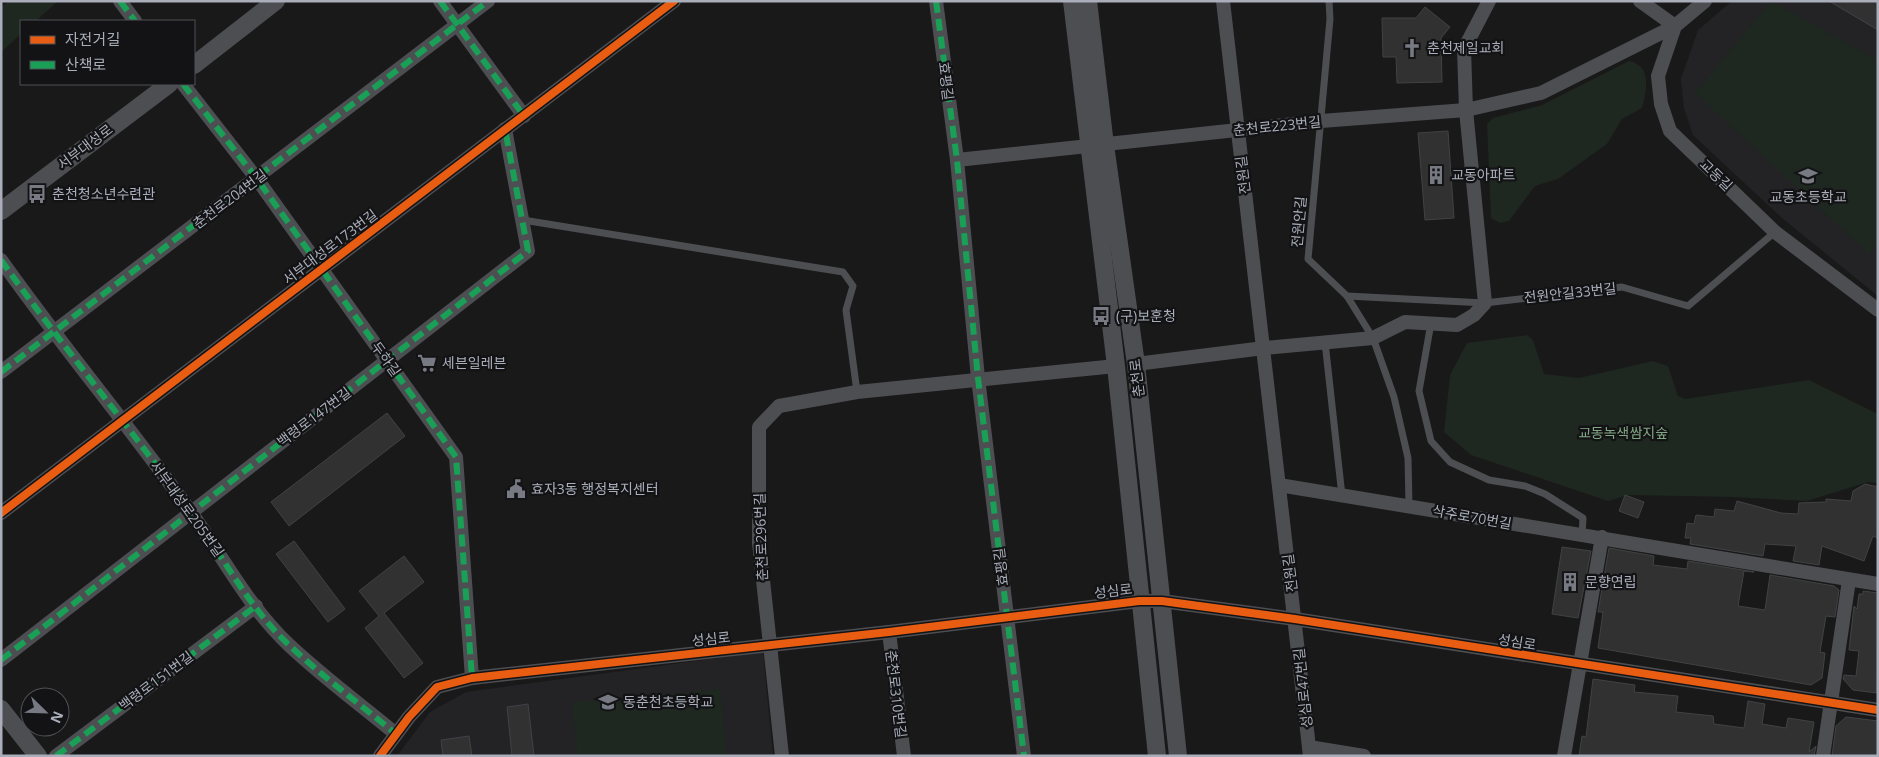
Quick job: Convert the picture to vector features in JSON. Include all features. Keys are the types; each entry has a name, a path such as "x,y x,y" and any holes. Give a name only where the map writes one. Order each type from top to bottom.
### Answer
{"street":[{"path":"120,1 134,20"},
{"path":"195,64 276,1"},
{"path":"440,1 524,116"},
{"name":"춘천로204번길","path":"1,372 257,179 488,1"},
{"name":"서부대성로173번길","path":"1,513 674,1"},
{"name":"효평길","path":"936,1 957,160 978,378 1024,756"},
{"name":"춘천로","path":"1072,1 1136,364 1178,756"},
{"name":"춘천로","path":"1088,1 1097,146 1116,366 1139,600 1157,756"},
{"name":"전원길","path":"1223,1 1295,619"},
{"path":"1136,364 1264,348 1373,338 1405,322 1457,325 1474,314 1485,303 1466,110 1464,49 1489,1"},
{"path":"1640,1 1676,26"},
{"name":"교동길","path":"1705,1 1676,26 1658,76 1661,104 1670,131 1775,232 1878,310"},
{"name":"춘천로223번길","path":"1097,146 1321,121 1466,110 1542,93 1676,26"},
{"name":"서부대성로","path":"1,211 168,85"},
{"name":"두하길","path":"184,85 257,179 320,270 456,457 472,678"},
{"name":"백령로147번길","path":"1,660 528,251 505,129"},
{"path":"957,160 1097,146"},
{"name":"서부대성로205번길","path":"1,260 53,332 123,420 256,606 288,644 396,734"},
{"path":"857,392 978,378 1116,366"},
{"name":"춘천로296번길","path":"782,756 768,645 759,543 759,427 779,406 857,392"},
{"name":"삭주로70번길","path":"1279,485 1878,584"},
{"path":"1564,756 1602,537"},
{"path":"1822,756 1849,580"},
{"name":"성심로","path":"380,756 409,717 437,687 472,678 889,632 1139,600 1162,601 1295,619 1878,710"},
{"name":"백령로151번길","path":"56,756 256,606"},
{"name":"성심로47번길","path":"1295,619 1310,752"},
{"name":"춘천로310번길","path":"889,632 904,756"},
{"path":"1,709 38,756"},
{"path":"1310,752 1364,756"}],"lane":[{"name":"전원안길","path":"1329,1 1330,19 1308,258 1348,296 1373,338 1394,397 1408,458 1409,506"},
{"path":"523,220 843,272 853,286 846,310 857,392"},
{"name":"전원안길33번길","path":"1348,296 1485,303 1622,287 1688,306 1775,232"},
{"path":"1432,323 1419,391 1431,441 1450,462 1489,480 1525,486 1546,494 1575,511 1583,518 1582,535"},
{"path":"1325,342 1342,496"}],"shaded area":[{"name":"교동초등학교","path":"1732,1 1878,1 1878,296 1782,218 1693,135 1684,108 1681,79 1698,30"},
{"name":"동춘천초등학교","path":"763,652 773,756 397,756 430,712 466,692"}],"green space":[{"path":"9,1 58,1 37,20 20,20 20,35 1,52 1,7"},
{"name":"교동초등학교","path":"1771,1 1878,60 1878,239 1869,254 1695,93"},
{"path":"1629,61 1636,64 1645,73 1646,86 1642,108 1622,119 1607,144 1558,179 1535,186 1509,221 1500,223 1491,218 1487,124 1493,118 1542,105"},
{"name":"교동녹색쌈지숲","path":"1527,335 1533,340 1544,374 1579,378 1653,361 1668,366 1678,396 1685,399 1809,380 1878,414 1878,483 1868,482 1807,501 1733,497 1629,495 1608,501 1471,455 1444,432 1450,375 1467,343"},
{"path":"720,689 727,756 577,756 572,702"}],"building":[{"path":"1829,1 1878,1 1878,30"},
{"name":"춘천제일교회","path":"1425,7 1450,27 1441,38 1442,82 1397,83 1396,57 1383,57 1382,18 1416,18"},
{"name":"교동아파트","path":"1448,131 1454,218 1425,220 1418,133"},
{"path":"387,413 405,436 289,526 271,502"},
{"path":"1865,484 1878,487 1878,538 1873,536 1864,561 1822,546 1819,565 1793,561 1796,546 1765,544 1763,556 1690,544 1691,538 1685,538 1687,523 1694,524 1696,515 1714,517 1715,509 1734,511 1737,501 1781,513 1798,514 1799,503 1826,502 1826,499 1851,501 1853,491"},
{"path":"1625,495 1644,502 1638,518 1619,511"},
{"path":"294,541 345,609 328,622 276,554"},
{"name":"문향연립","path":"1562,547 1591,551 1578,618 1552,614"},
{"path":"1609,548 1654,556 1653,565 1687,569 1688,561 1754,572 1744,571 1738,606 1765,610 1770,575 1834,586 1839,590 1835,617 1826,616 1820,652 1825,653 1822,678 1811,685 1598,648 1603,612 1598,612"},
{"path":"404,556 424,582 384,613 423,663 404,678 365,628 379,616 359,591"},
{"path":"1863,591 1878,593 1877,693 1853,690 1843,679 1844,675 1856,676 1859,651 1849,650 1854,606 1857,609 1859,594 1863,594"},
{"path":"1593,679 1635,685 1634,692 1678,696 1676,712 1713,716 1714,724 1744,728 1748,701 1765,704 1762,724 1786,728 1788,718 1814,722 1809,752 1816,746 1814,756 1579,756 1582,736 1586,737"},
{"path":"528,704 534,756 512,756 507,707"},
{"path":"1846,717 1878,721 1878,756 1832,756 1836,726"},
{"path":"469,736 472,756 443,756 441,740"}],"marked path":[{"path":"120,1 134,20"},
{"path":"440,1 524,116"},
{"path":"1,372 488,1"},
{"path":"936,1 957,160 978,378 1024,756"},
{"path":"184,85 257,179 456,457 472,678"},
{"path":"1,660 528,251 505,129"},
{"path":"1,260 167,479 261,615 302,657 396,734"},
{"path":"56,756 256,606"}],"cycle path":[{"path":"1,513 674,1"},
{"path":"380,756 409,717 437,687 472,678 889,632 1139,601 1162,601 1295,619 1878,710"}],"place":[{"name":"춘천제일교회","path":"1412,48"},
{"name":"교동아파트","path":"1436,175"},
{"name":"교동초등학교","path":"1808,176"},
{"name":"춘천청소년수련관","path":"37,194"},
{"name":"(구)보훈청","path":"1101,316"},
{"name":"세븐일레븐","path":"427,363"},
{"name":"효자3동 행정복지센터","path":"516,489"},
{"name":"문향연립","path":"1570,582"},
{"name":"동춘천초등학교","path":"608,702"}]}
